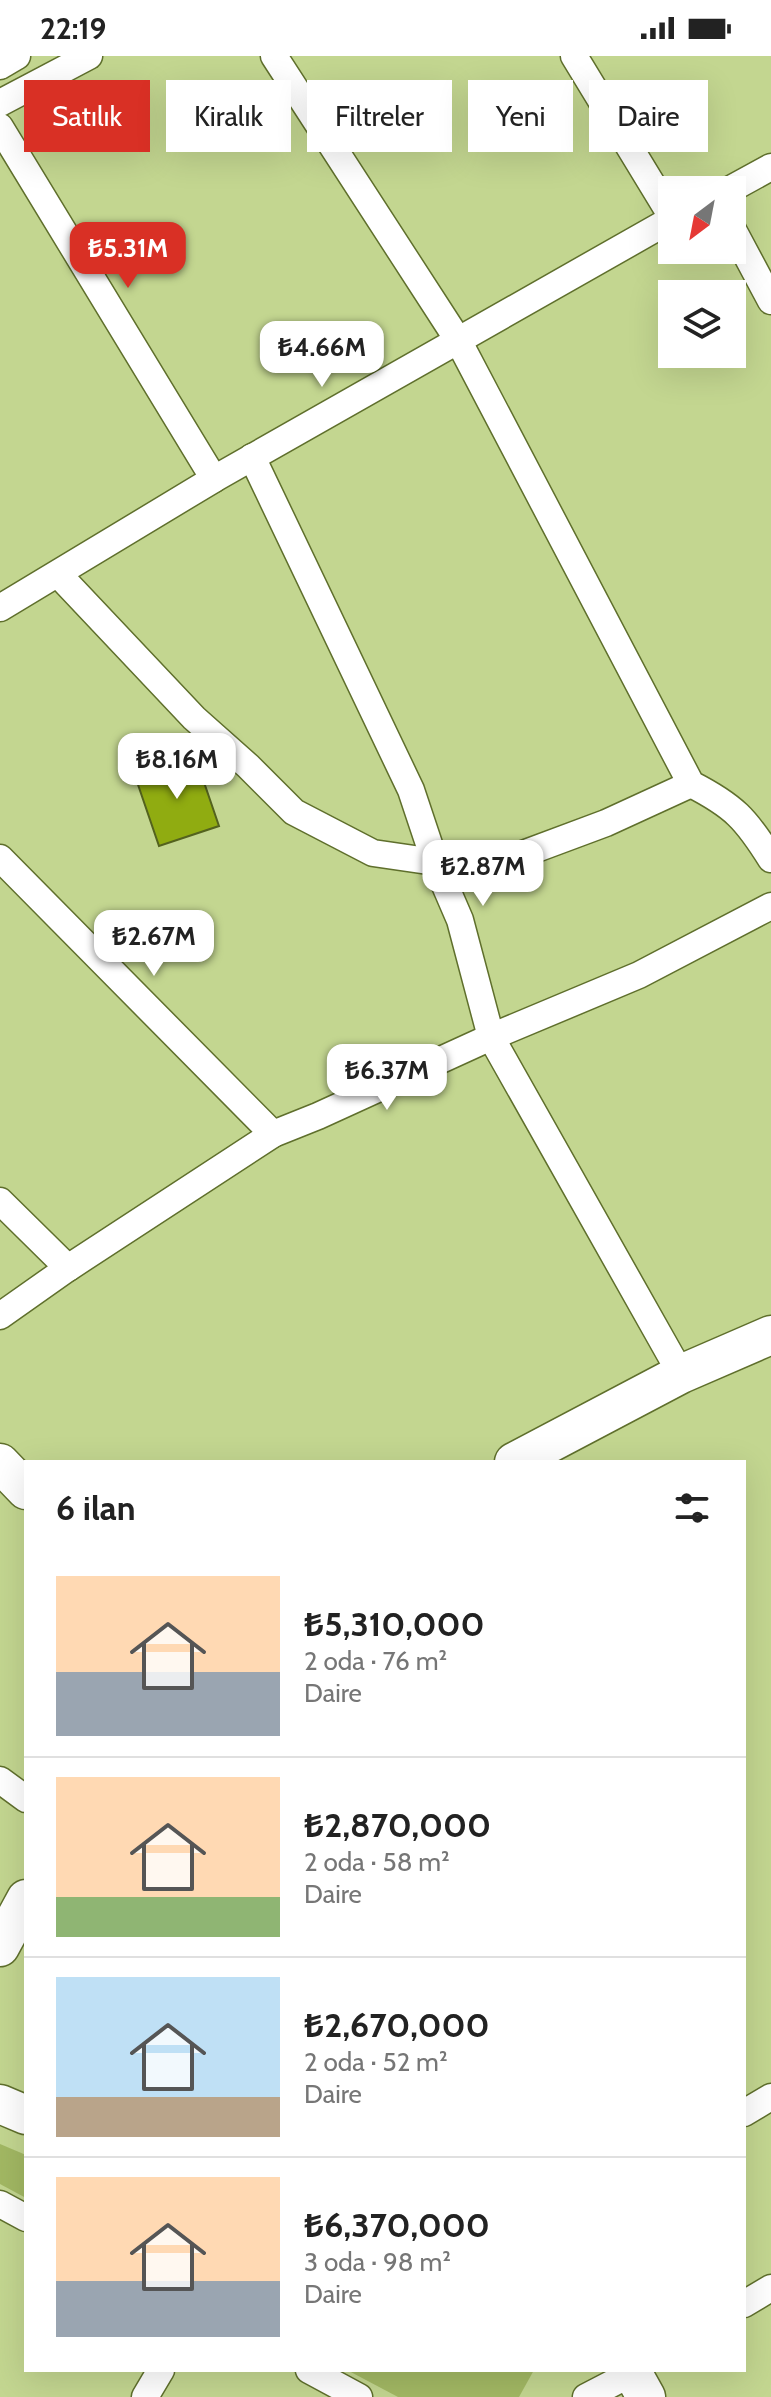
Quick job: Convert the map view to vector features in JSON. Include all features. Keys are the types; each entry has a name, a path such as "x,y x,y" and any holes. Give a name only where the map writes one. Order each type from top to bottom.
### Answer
{"street":[{"path":"0,66 17,56"},
{"path":"0,103 89,56"},
{"path":"274,56 458,340 691,784 724,801 752,828 771,859"},
{"path":"574,56 658,195"},
{"path":"0,127 214,479"},
{"path":"746,181 771,167"},
{"path":"0,608 214,479 658,226"},
{"path":"746,254 771,301"},
{"path":"252,457 411,790 435,862 460,920 491,1037 681,1374"},
{"path":"58,574 194,718 294,812 373,853 435,862 504,861 606,823 691,784"},
{"path":"0,858 273,1134"},
{"path":"0,1316 273,1134 639,975 771,906"},
{"path":"0,1201 68,1268"},
{"path":"518,1460 681,1374 771,1335"},
{"path":"0,1463 24,1488"},
{"path":"0,1780 24,1798"},
{"path":"0,1947 24,1903"},
{"path":"746,2112 771,2097"},
{"path":"0,2104 24,2114"},
{"path":"0,2204 24,2217"},
{"path":"746,2303 771,2288"},
{"path":"145,2397 160,2372"},
{"path":"313,2372 359,2397"},
{"path":"586,2397 634,2376 662,2397"}],"green space":[{"path":"0,2144 24,2154 24,2197 0,2184"},
{"path":"351,2372 533,2372 519,2397 398,2397"}],"building":[{"path":"195,756 219,826 159,846 135,776"}]}
